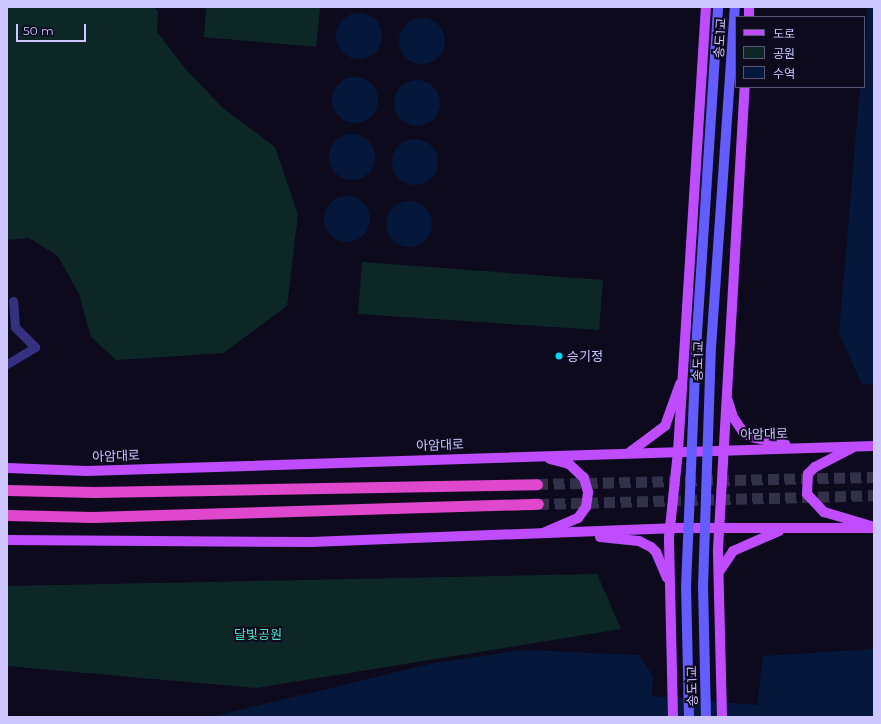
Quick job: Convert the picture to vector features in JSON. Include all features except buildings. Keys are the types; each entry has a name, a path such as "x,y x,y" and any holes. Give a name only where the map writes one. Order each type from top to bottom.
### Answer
{"highway":[{"path":"7,490 94,492 537,484"},
{"path":"7,515 92,517 538,504"}],"main road":[{"path":"673,717 671,528 678,451 706,7"},
{"name":"송도1교","path":"689,717 686,587 695,357 718,7"},
{"name":"송도1교","path":"706,717 703,587 711,348 735,7"},
{"path":"722,717 718,530 745,88"},
{"path":"630,453 665,426 672,401 682,379"},
{"path":"726,394 733,417 743,432 751,437 802,448"},
{"path":"856,446 815,467 808,474 807,494 824,512 856,519 874,528"},
{"name":"아암대로","path":"7,468 88,471 723,449 874,446"},
{"path":"538,456 569,464 584,478 588,492 586,507 578,518 539,535"},
{"path":"7,540 311,542 572,534 671,528 718,530 788,527 874,528"},
{"path":"719,572 733,551 788,527"},
{"path":"572,534 639,540 651,547 656,552 665,569 671,599"}],"street":[{"path":"7,364 35,347 15,327 13,301"}],"green space":[{"path":"7,7 154,7 158,12 157,32 188,72 224,109 275,147 298,215 287,306 223,353 116,360 91,337 79,294 58,256 29,238 7,240"},
{"path":"206,7 320,7 316,47 204,37"},
{"path":"362,262 603,280 599,330 358,314"},
{"name":"달빛공원","path":"597,574 621,629 256,688 7,666 7,586"}],"water":[{"path":"867,7 874,7 874,385 861,383 839,333 860,88 865,88"},
{"path":"359,13 372,17 378,23 382,36 378,49 372,55 359,59 346,55 340,49 336,36 340,23 346,17"},
{"path":"422,18 435,22 441,28 445,41 441,54 435,60 422,64 409,60 403,54 399,41 403,28 409,22"},
{"path":"355,77 368,81 374,87 378,100 374,113 368,119 355,123 342,119 336,113 332,100 336,87 342,81"},
{"path":"417,80 430,84 436,90 440,103 436,116 430,122 417,126 404,122 398,116 394,103 398,90 404,84"},
{"path":"352,134 365,138 371,144 375,157 371,170 365,176 352,180 339,176 333,170 329,157 333,144 339,138"},
{"path":"415,139 428,143 434,149 438,162 434,175 428,181 415,185 402,181 396,175 392,162 396,149 402,143"},
{"path":"347,196 360,200 366,206 370,219 366,232 360,238 347,242 334,238 328,232 324,219 328,206 334,200"},
{"path":"409,201 422,205 428,211 432,224 428,237 422,243 409,247 396,243 390,237 386,224 390,211 396,205"},
{"path":"874,649 874,717 211,717 434,663 524,650 639,655 653,676 652,696 757,705 763,656"}],"tunnel":[{"path":"537,484 874,477"},
{"path":"538,504 874,495"}],"place":[{"name":"승기정","path":"559,356"}]}
